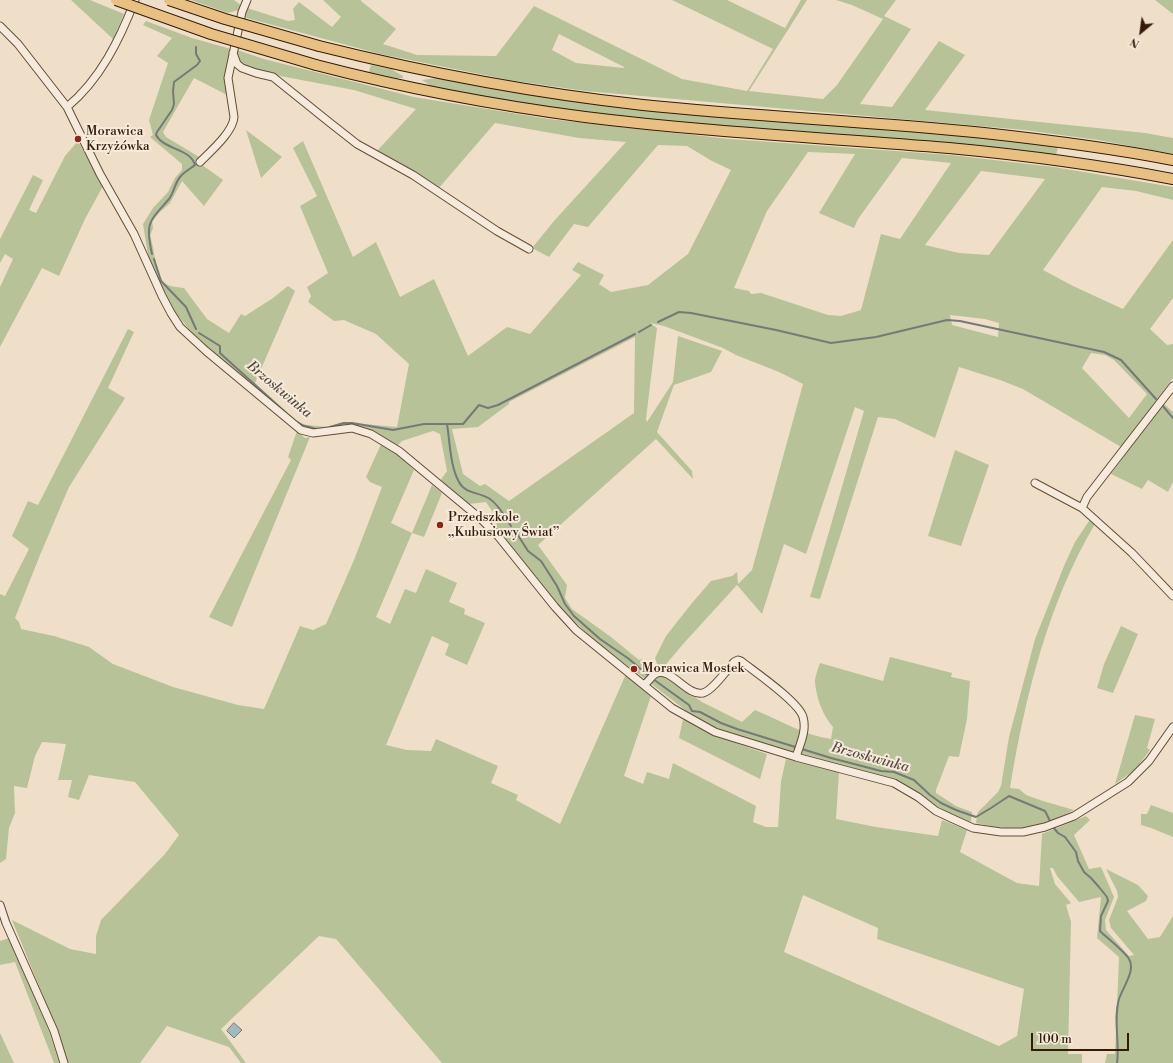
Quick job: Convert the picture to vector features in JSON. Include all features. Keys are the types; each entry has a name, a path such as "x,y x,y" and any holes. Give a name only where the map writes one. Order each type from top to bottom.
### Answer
{"highway":[{"path":"116,0 211,34 316,65 404,86 518,108 683,127 983,152 1066,162 1173,179"},
{"path":"169,0 225,19 319,46 409,68 530,91 644,105 984,133 1064,142 1173,160"}],"street":[{"path":"66,107 86,90 111,52 128,19 135,0"},
{"path":"200,162 234,123 228,78 242,12 248,0"},
{"path":"0,26 18,44 66,107 100,174 134,234 162,296 180,327 301,430 314,433 352,428 371,434 399,451 482,520 498,536 554,607 576,630 672,708 715,732 797,754 894,783 918,797 937,811 973,828 1001,832 1024,832 1045,827 1060,822 1087,809 1128,782 1149,761 1173,727"},
{"path":"233,52 237,64 242,68 273,78 357,144 413,175 491,227 530,249"},
{"path":"1082,508 1087,497 1173,386"},
{"path":"1035,483 1082,508 1132,552 1173,596"},
{"path":"644,685 652,677 662,673 668,674 690,690 698,693 704,693 710,689 734,662 738,660 741,661 786,697 799,711 803,718 804,733 797,754"},
{"path":"0,905 54,1031 64,1063"}],"green space":[{"path":"71,0 90,0 124,14 113,39"},
{"path":"191,0 234,0 242,6 239,10 228,13"},
{"path":"323,0 361,0 396,29 383,44 417,55 496,56 534,6 682,79 747,91 773,49 672,0 727,0 785,28 801,0 807,0 749,91 823,99 837,85 883,19 852,5 836,0 896,0 884,16 911,29 860,104 892,107 939,41 965,55 925,110 1145,133 1173,138 1173,154 1098,140 1024,130 585,91 509,80 380,54 243,17 247,8 288,21 295,20 293,9 299,2 332,27 341,17","holes":["559,34 624,67 576,63 552,50"]},
{"path":"1155,0 1173,0 1173,14"},
{"path":"146,21 192,38 231,49 226,67 225,78 229,96 194,78 163,132 166,137 201,158 198,162 223,180 204,206 182,181 170,203 152,221 153,228 150,236 160,277 170,286 184,288 207,319 229,333 241,314 245,316 273,298 288,286 295,291 255,383 296,420 303,424 301,427 203,343 189,329 175,312 159,283 148,255 143,224 153,208 168,192 175,178 182,170 182,164 150,137 153,135 149,120 168,63 157,56 172,38 143,25"},
{"path":"237,50 264,59 414,97 549,119 730,139 951,155 1054,167 1173,187 1173,200 1136,191 1102,187 1043,270 1073,286 1123,309 1173,240 1173,298 1150,329 1167,345 1173,344 1173,378 1121,447 1023,389 959,367 935,438 895,419 878,417 820,599 810,597 864,411 855,407 806,554 784,544 762,614 737,585 662,669 658,667 655,658 666,636 711,581 732,576 737,572 738,584 752,570 803,384 723,348 664,326 650,323 657,328 646,419 647,422 673,382 678,336 722,351 711,372 674,385 657,432 692,471 693,479 656,439 538,545 567,585 565,598 572,609 611,637 639,660 641,659 651,667 652,671 658,677 665,677 702,702 742,722 755,710 801,731 831,739 833,727 829,723 818,700 815,682 820,663 883,681 890,657 952,673 951,677 970,681 967,719 959,757 949,756 936,793 956,806 972,812 971,822 949,814 911,788 891,778 799,755 723,731 697,719 594,640 563,611 497,528 496,517 486,502 469,504 439,482 447,471 440,434 433,431 402,441 396,447 353,427 316,430 306,429 307,425 327,427 343,422 397,427 409,364 376,334 344,320 334,321 308,302 311,296 307,287 328,273 300,206 317,196 293,148 303,141 353,257 376,242 400,297 434,279 468,356 507,327 530,334 581,275 572,270 578,262 604,275 599,284 611,292 648,285 688,254 731,170 687,146 658,145 588,227 574,224 549,257 532,248 554,221 626,142 579,138 495,123 438,189 376,152 416,109 354,90 275,75 248,68 237,60","holes":["808,152 855,154 819,213 854,228 858,219 902,158 951,163 900,239 881,234 861,310 841,316 828,315 761,293 751,294 749,291 734,288 767,211","981,171 1045,179 989,255 959,253 925,245","950,315 985,319 999,323 998,337 952,325","635,337 634,413 509,501 485,484 480,486 463,474 452,429 478,427 509,404 509,402","1091,353 1105,355 1114,360 1147,394 1129,418 1082,368"]},
{"path":"371,65 391,69 403,76 403,78 396,78 369,72"},
{"path":"436,78 586,103 967,136 1058,146 1056,156 627,117 528,105 434,88 422,80"},
{"path":"246,130 282,157 261,178"},
{"path":"78,141 103,186 85,219 59,276 42,268 0,347 0,287 13,259 5,254 0,263 0,239 33,175 43,180 29,210 36,213 65,156"},
{"path":"128,329 134,332 108,388 125,398 69,487 15,618 19,622 21,629 54,636 89,647 113,664 173,687 238,705 264,709 300,626 313,630 326,624 354,560 382,487 370,482 366,477 382,442 414,470 391,523 412,533 376,617 390,624 405,589 416,593 426,569 457,583 449,602 465,609 464,614 485,623 467,665 445,655 449,644 432,636 386,745 407,750 431,751 436,739 498,766 491,783 518,795 516,800 560,824 626,674 651,696 624,776 643,784 647,772 669,779 673,763 756,806 753,822 766,827 778,827 781,781 786,759 839,772 836,819 876,827 938,836 942,820 967,830 960,852 1017,883 1039,886 1042,834 1086,816 1090,820 1074,835 1089,869 1101,867 1114,897 1105,920 1106,930 1129,956 1134,955 1111,928 1109,920 1118,897 1117,891 1106,869 1138,885 1148,896 1146,901 1127,911 1148,939 1160,937 1173,916 1173,1063 1105,1063 1107,1054 1115,1054 1119,957 1097,938 1101,897 1079,902 1057,876 1053,868 1050,868 1055,884 1071,903 1066,905 1071,922 1068,1054 1082,1054 1082,1063 442,1063 336,939 319,936 221,1029 246,1063 241,1063 229,1047 167,1026 140,1063 68,1063 57,1030 12,920 70,949 96,954 96,936 101,920 165,854 179,835 135,782 89,775 79,800 68,797 72,780 58,780 66,744 42,742 35,756 27,788 14,786 15,813 9,828 6,859 0,863 0,594 5,596 29,549 12,536 28,501 38,505","holes":["803,895 878,928 877,939 1024,989 1017,1036 999,1046 784,952"]},
{"path":"1163,403 1173,412 1173,482 1168,492 1148,480 1142,489 1111,474"},
{"path":"297,431 305,438 310,437 232,627 209,617 291,460 288,457"},
{"path":"955,450 989,465 961,546 928,536"},
{"path":"432,485 442,493 424,537 412,533"},
{"path":"1089,521 1095,524 1078,554 1064,586 1051,618 1040,652 1023,719 1010,788 1019,789 1026,795 1074,810 1047,823 1026,828 1001,827 976,823 978,812 998,792 1001,786 1009,737 1035,639 1064,566 1075,542"},
{"path":"1121,626 1138,634 1113,693 1097,688 1104,664"},
{"path":"1135,715 1155,719 1147,748 1150,750 1135,770 1115,784"},
{"path":"683,719 719,737 767,754 760,779 679,738"},
{"path":"1151,805 1173,813 1173,837 1141,825 1141,814 1147,814"},
{"path":"9,938 49,1031 59,1063 54,1063 15,962 0,965 0,941"},
{"path":"0,1033 14,1063 0,1063"}],"water":[{"path":"234,1023 242,1030 234,1038 227,1031"}],"waterway":[{"name":"Brzoskwinka","path":"152,254 149,235 150,223 169,199 180,177 195,165 188,155 165,144 156,135 172,110 174,104 174,82 197,65 200,61 196,54 196,47"},
{"name":"Brzoskwinka","path":"154,259 161,281 186,307 196,329"},
{"path":"658,322 679,312 691,313 831,343 876,337 947,320 960,321 1104,352 1121,360 1156,399"},
{"path":"639,332 651,325"},
{"name":"Brzoskwinka","path":"199,333 220,346 220,353 287,414"},
{"path":"447,424 463,424 479,405 488,408 498,405 635,334"},
{"path":"1162,405 1173,418"},
{"name":"Brzoskwinka","path":"296,422 316,429"},
{"name":"Brzoskwinka","path":"330,427 344,423 352,423 393,430 424,424 447,424 452,461 459,482 465,489 486,497 496,504 511,526"},
{"name":"Brzoskwinka","path":"514,529 528,551 541,561 557,586 565,604 574,616 600,639 629,659 649,676"},
{"name":"Brzoskwinka","path":"653,679 689,705 692,711 700,712 721,723 737,729 831,758 881,771 894,772 914,780 941,803 956,810 976,817 1009,796 1045,811 1051,823"},
{"name":"Brzoskwinka","path":"1053,827 1058,833 1065,837 1076,852 1078,861 1084,872 1107,897 1108,901 1101,916 1100,931 1124,953 1131,963 1130,973 1117,1007 1117,1063"}],"place":[{"name":"Morawica Krzyżówka","path":"78,139"},
{"name":"Przedszkole „Kubusiowy Świat”","path":"440,525"},
{"name":"Morawica Mostek","path":"634,669"}]}
